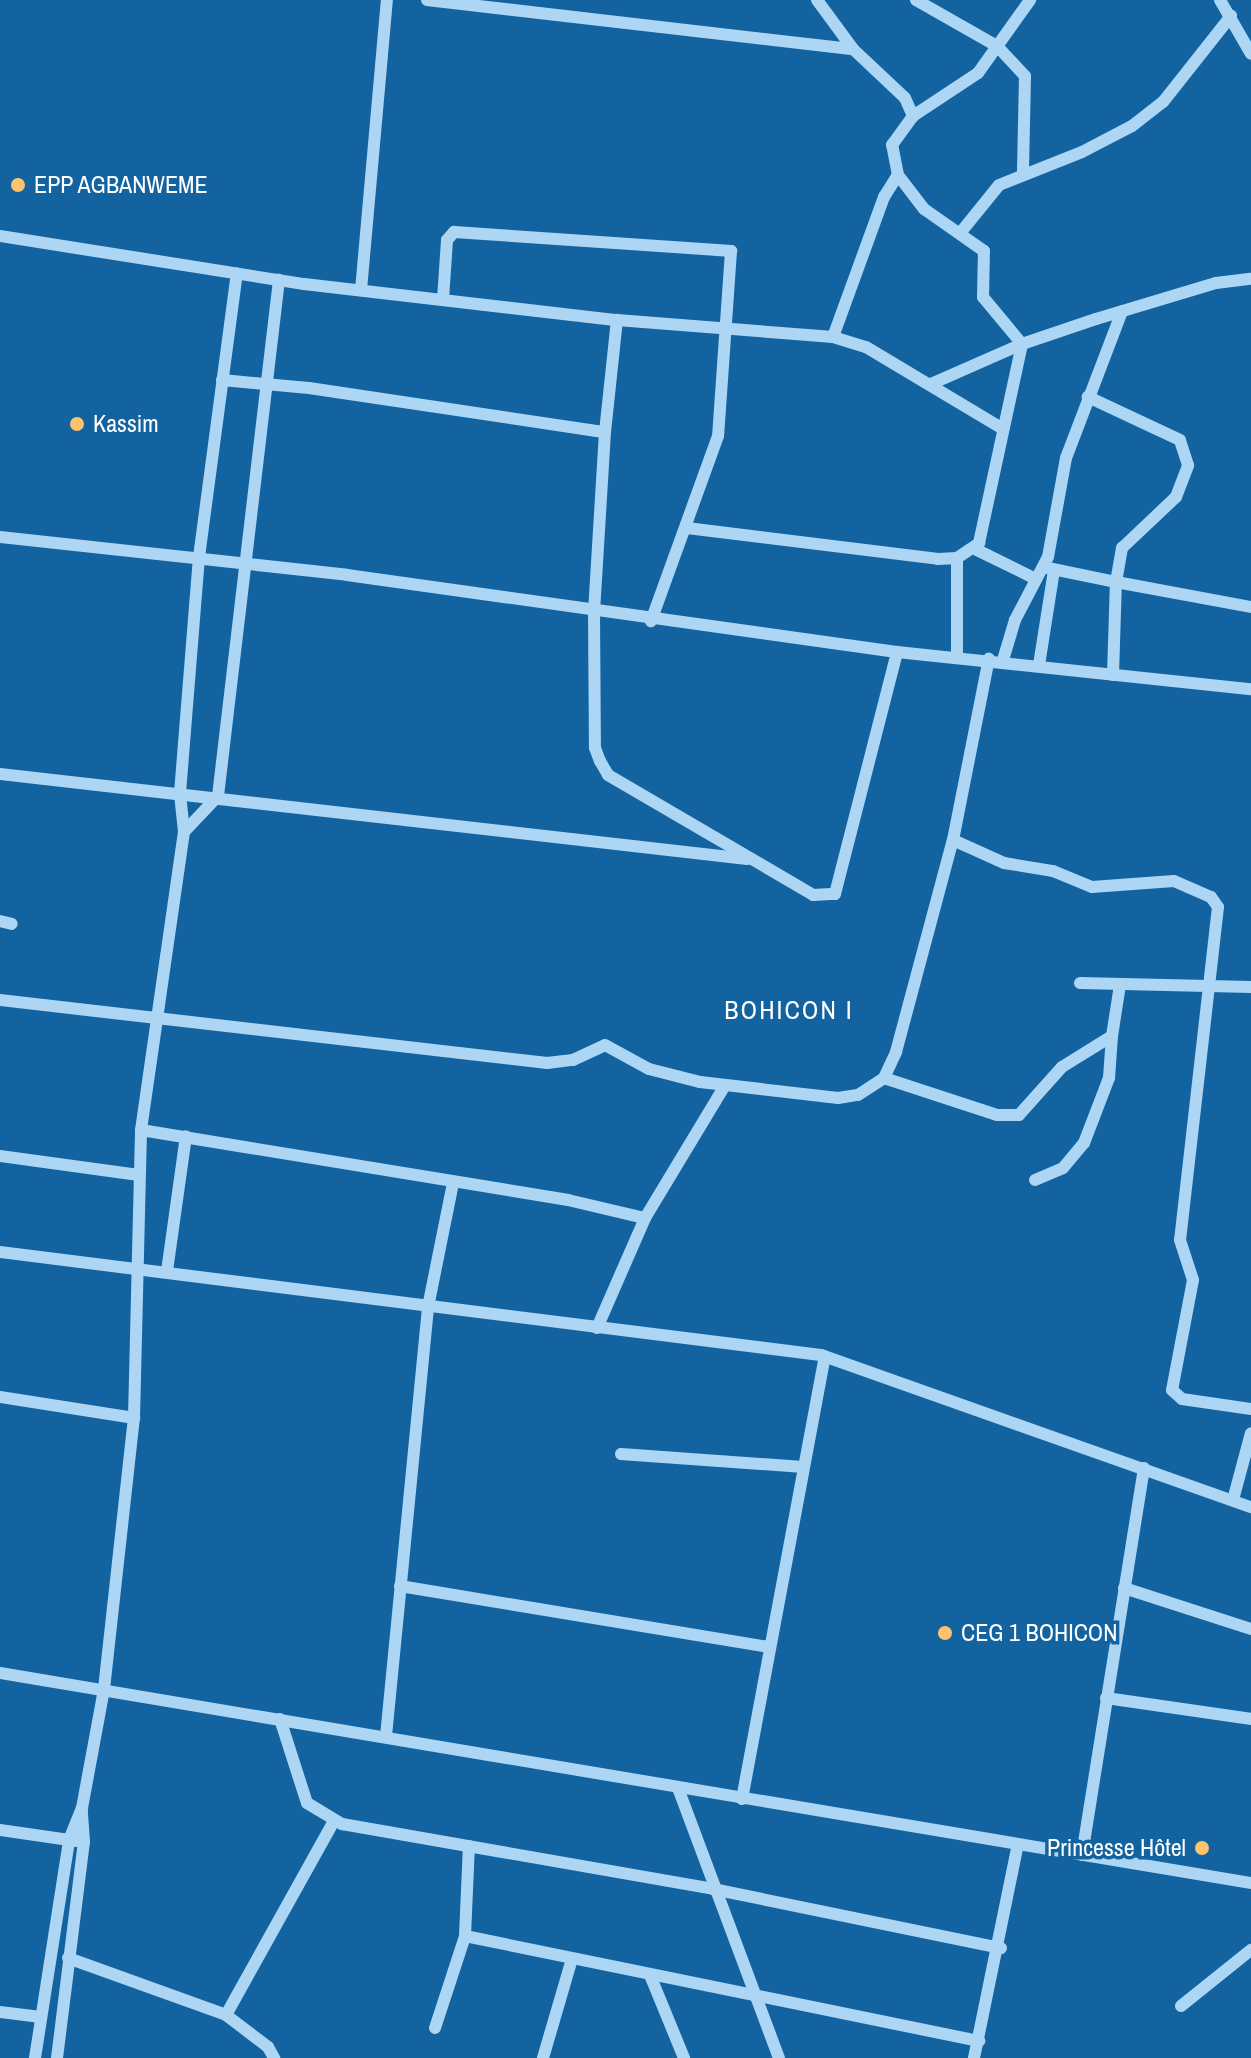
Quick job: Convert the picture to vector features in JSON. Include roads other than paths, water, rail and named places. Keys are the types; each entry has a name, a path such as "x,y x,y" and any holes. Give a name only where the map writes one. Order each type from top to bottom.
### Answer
{"street":[{"path":"361,290 387,0"},
{"path":"427,0 853,49"},
{"path":"817,0 853,49 905,98 913,116"},
{"path":"916,0 997,46 1025,76 1023,171"},
{"path":"1022,344 983,297 985,254 961,232 924,209 898,175 892,145 913,116 970,80 1030,0"},
{"path":"1220,0 1251,54"},
{"path":"961,232 999,185 1023,171 1082,152 1132,126 1163,102 1231,16"},
{"path":"833,337 884,197 898,175"},
{"path":"443,299 447,240 454,232 727,248 732,253 718,436 651,621"},
{"path":"0,236 237,274 361,290 617,320 833,337 866,347 1003,429"},
{"path":"35,2058 69,1840 82,1808 104,1689 134,1418 141,1130 153,1020 184,832 180,793 199,557 237,274"},
{"path":"931,384 1022,344 1122,311 1216,283 1251,279"},
{"path":"184,832 218,796 279,280"},
{"path":"1216,283 1251,289"},
{"path":"1039,665 1048,568 1066,458 1122,311"},
{"path":"617,320 605,432 594,613 595,748 608,775 813,895 835,894 897,652"},
{"path":"975,549 1022,344"},
{"path":"222,380 605,432"},
{"path":"1088,397 1163,429 1180,440 1189,458 1176,497 1122,548 1116,582 1113,675"},
{"path":"687,528 957,558 975,549"},
{"path":"0,537 246,563 651,621 897,652 1251,689"},
{"path":"975,549 1036,579"},
{"path":"957,558 957,656"},
{"path":"0,1000 547,1063 573,1060 605,1045 649,1069 724,1087 838,1098 871,1090 884,1078 930,934 996,660 1036,579 1048,568"},
{"path":"1048,568 1251,607"},
{"path":"0,774 218,796 754,860"},
{"path":"953,840 1004,863 1053,871 1092,887 1174,881 1211,897 1220,919 1207,986 1204,1057 1180,1240 1193,1280 1172,1394 1251,1409"},
{"path":"1080,983 1251,987"},
{"path":"1035,1180 1063,1168 1084,1143 1109,1078 1120,985"},
{"path":"884,1078 1013,1117 1072,1058 1112,1036"},
{"path":"597,1328 645,1218 724,1087"},
{"path":"141,1130 568,1200 645,1218"},
{"path":"167,1271 186,1136"},
{"path":"0,1156 139,1175"},
{"path":"386,1736 428,1307 453,1183"},
{"path":"0,1252 825,1357 1251,1507"},
{"path":"742,1799 825,1357"},
{"path":"0,1397 134,1418"},
{"path":"1233,1500 1251,1433"},
{"path":"621,1454 804,1467"},
{"path":"1082,1855 1144,1468"},
{"path":"400,1586 770,1647"},
{"path":"1124,1588 1251,1629"},
{"path":"0,1673 1251,1883"},
{"path":"1106,1698 1251,1719"},
{"path":"280,1719 307,1803 334,1821 713,1889 1001,1948"},
{"path":"678,1788 713,1889 779,2058"},
{"path":"57,2058 84,1842 82,1808"},
{"path":"226,2015 334,1821"},
{"path":"0,1830 84,1842"},
{"path":"974,2058 1001,1948 1018,1844"},
{"path":"435,2028 465,1936 469,1846"},
{"path":"465,1936 979,2041"},
{"path":"1181,2006 1251,1950"},
{"path":"68,1958 226,2015 268,2047 274,2058"},
{"path":"543,2058 572,1959"},
{"path":"650,1975 683,2057"},
{"path":"0,2012 41,2017"}],"place":[{"name":"EPP AGBANWEME","path":"18,185"},
{"name":"Kassim","path":"77,424"},
{"name":"CEG 1 BOHICON","path":"945,1633"},
{"name":"Princesse Hôtel","path":"1202,1848"}],"district":[{"name":"BOHICON I","path":"789,1010"}]}
